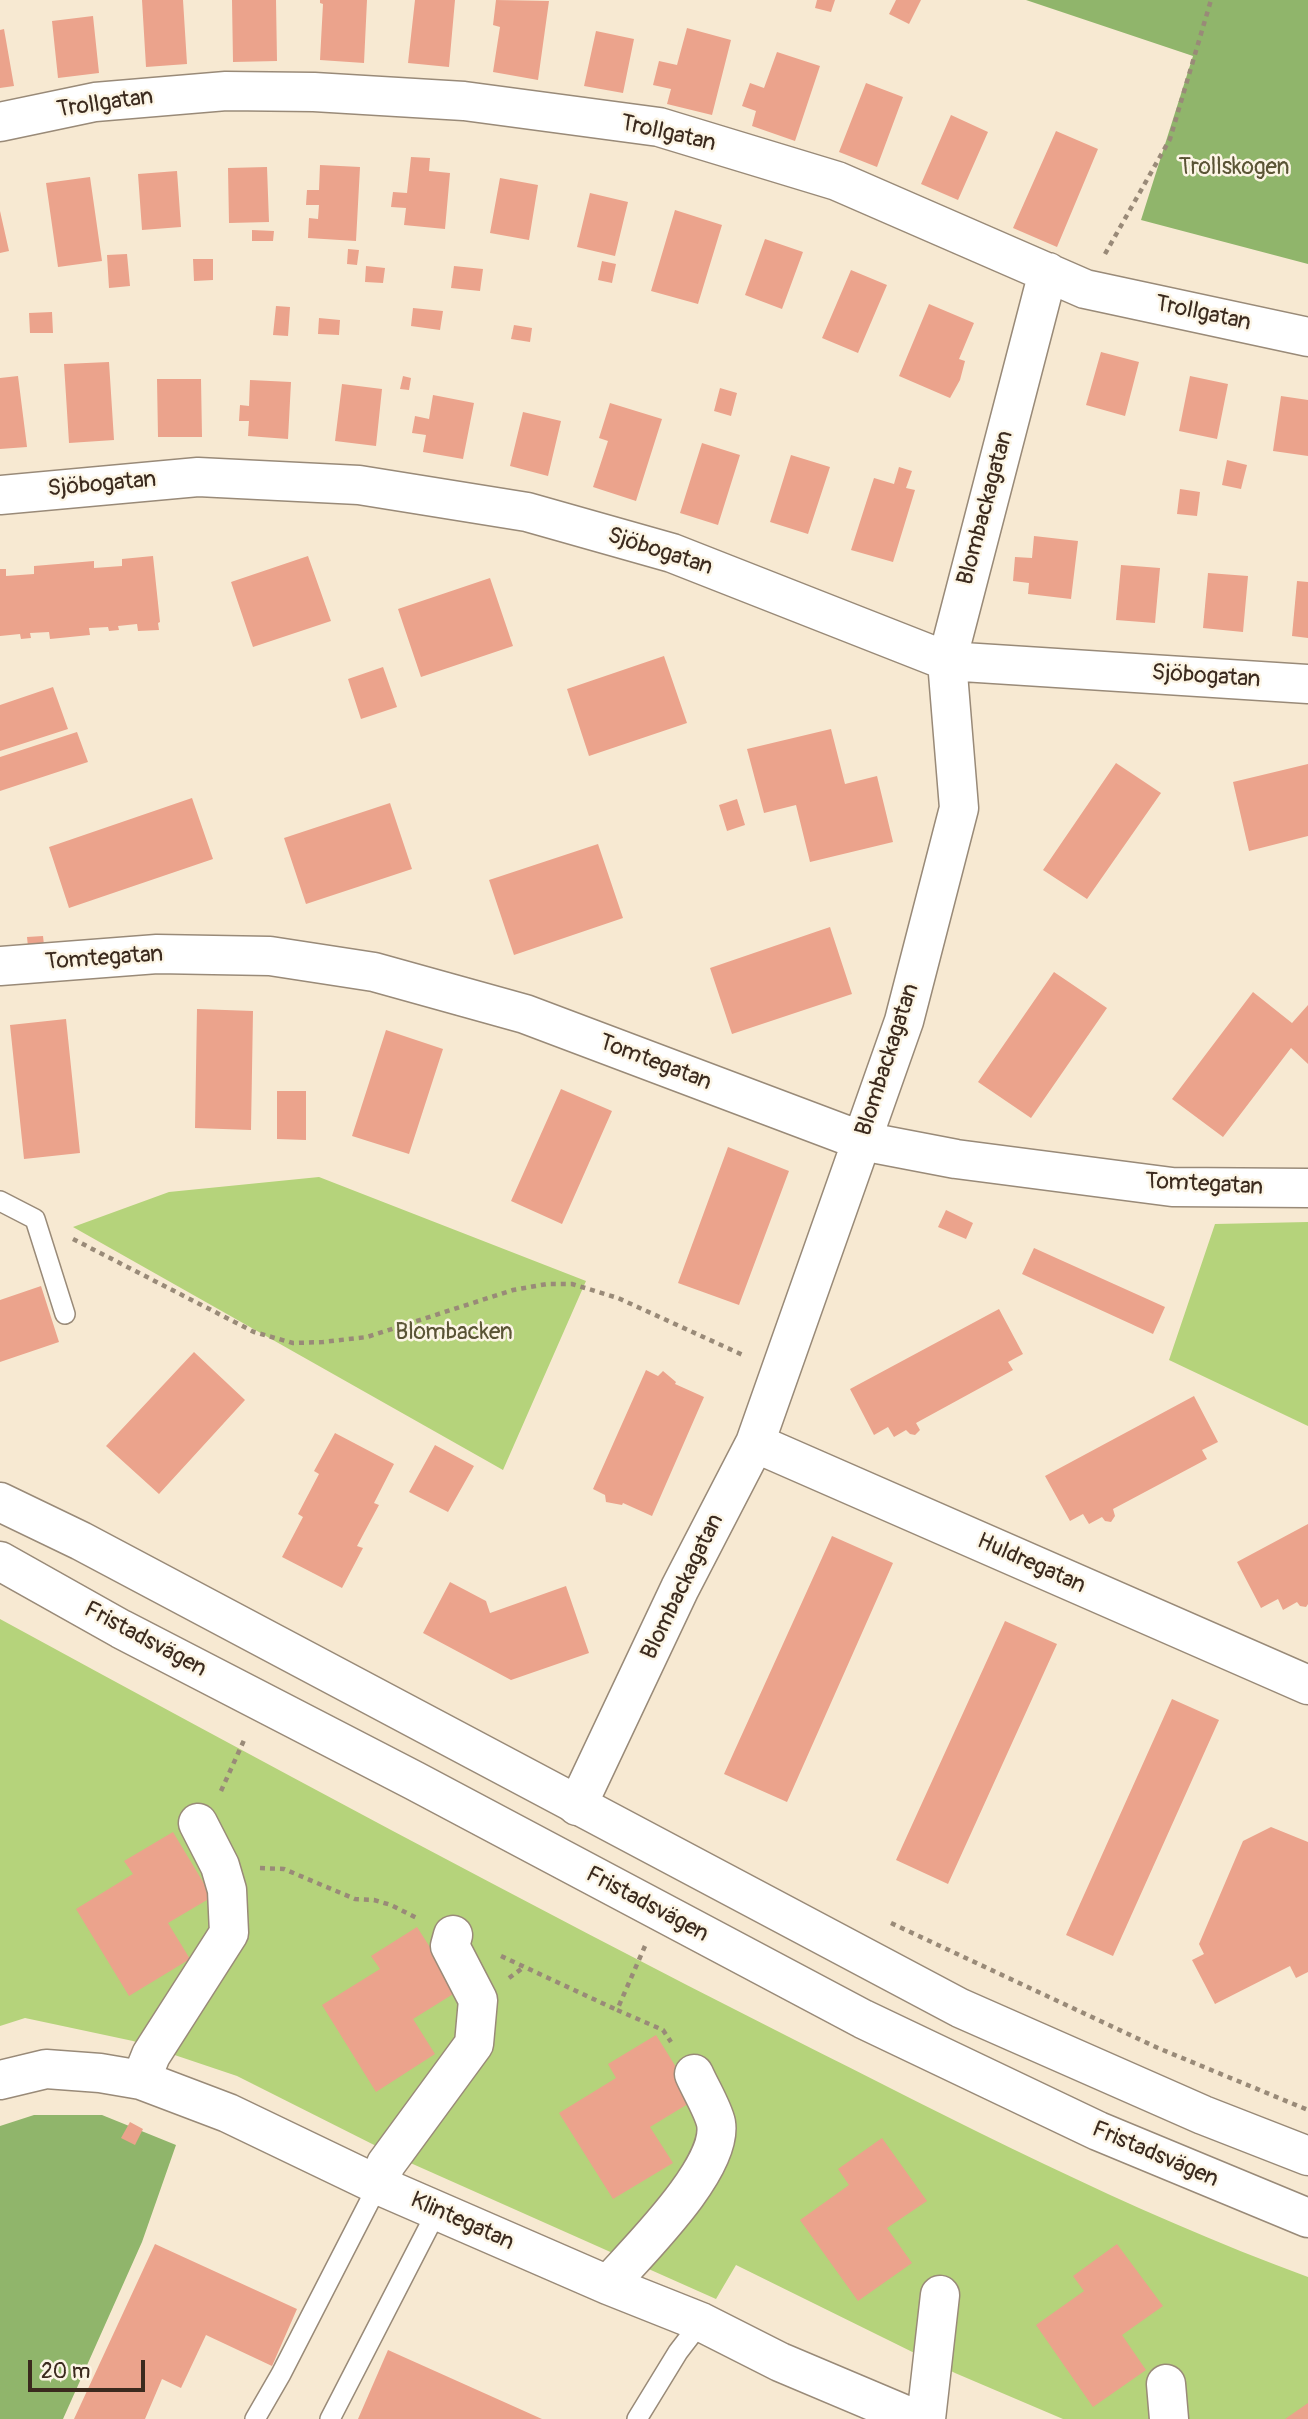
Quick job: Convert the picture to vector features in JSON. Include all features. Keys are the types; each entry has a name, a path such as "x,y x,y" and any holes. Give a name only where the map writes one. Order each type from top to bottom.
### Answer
{"street":[{"name":"Trollgatan","path":"0,122 94,102 238,91 314,92 464,101 659,127 837,181 1085,289 1308,337"},
{"name":"Blombackagatan","path":"577,1806 680,1588 755,1443 904,1021 959,808 947,661 1048,272"},
{"name":"Sjöbogatan","path":"0,495 198,477 359,485 527,512 672,553 947,661 1308,684"},
{"name":"Tomtegatan","path":"0,966 157,954 270,956 374,972 525,1014 862,1141 956,1159 1172,1187 1308,1188"},
{"name":"Huldregatan","path":"755,1443 1308,1685"},
{"path":"0,1502 81,1541 960,2008 1203,2115 1308,2156"},
{"name":"Fristadsvägen","path":"0,1562 121,1629 415,1781 863,2019 1098,2132 1308,2218"},
{"path":"141,2080 152,2055 229,1933 227,1890 198,1822"},
{"path":"378,2185 386,2164 474,2044 478,2000 450,1946 453,1935"},
{"name":"Klintegatan","path":"0,2080 46,2069 100,2073 141,2080 228,2113 378,2185 608,2286 701,2322 780,2362 915,2419"},
{"path":"608,2286 687,2196 712,2152 716,2124 694,2074"},
{"path":"926,2419 940,2295"}],"lane":[{"path":"0,1201 35,1219 65,1314"},
{"path":"256,2419 378,2185"},
{"path":"330,2419 437,2211"},
{"path":"637,2419 678,2352 701,2322"}],"path":[{"path":"1085,289 1170,139 1211,0"},
{"path":"35,1219 254,1332 293,1343 367,1337 513,1290 547,1284 572,1284 618,1298 780,1372"},
{"path":"198,1822 211,1813 245,1738"},
{"path":"645,1946 617,2010 663,2030 694,2074"}],"green space":[{"name":"Trollskogen","path":"1026,0 1308,0 1308,264 1141,220 1193,56"},
{"name":"Blombacken","path":"319,1177 586,1281 503,1470 73,1227 169,1192"},
{"path":"1308,1222 1308,1426 1169,1360 1215,1224"},
{"path":"0,1619 490,1883 915,2101 1175,2224 1308,2277 1308,2419 1063,2419 955,2373 736,2265 716,2299 406,2161 237,2076 133,2041 25,2018 0,2026"},
{"path":"34,2115 102,2115 176,2145 142,2242 63,2419 0,2419 0,2126"}],"building":[{"path":"142,0 183,0 187,64 146,67"},
{"path":"232,0 276,0 277,61 233,62"},
{"path":"320,0 367,0 364,63 320,60 323,4"},
{"path":"415,0 455,0 449,67 408,63"},
{"path":"496,0 549,1 538,80 493,72 500,27 493,25"},
{"path":"817,0 835,0 831,12 815,8"},
{"path":"896,0 921,0 909,24 889,14"},
{"path":"93,16 99,73 58,78 52,21"},
{"path":"687,28 731,40 712,115 667,104 671,89 653,85 659,61 677,65"},
{"path":"4,29 14,86 0,88 0,30"},
{"path":"596,31 634,39 623,93 584,86"},
{"path":"777,52 820,66 795,141 752,126 756,111 742,106 750,83 764,88"},
{"path":"866,83 903,97 877,167 839,152"},
{"path":"951,115 988,132 958,200 921,184"},
{"path":"1056,131 1098,149 1057,247 1013,228"},
{"path":"411,157 430,158 429,171 450,173 445,229 404,225 406,208 391,207 393,192 407,193"},
{"path":"320,165 360,167 356,241 308,238 309,218 318,219 319,205 306,205 307,190 319,190"},
{"path":"267,167 269,222 229,223 228,168"},
{"path":"177,171 181,227 142,230 138,174"},
{"path":"90,177 102,261 58,267 46,183"},
{"path":"500,178 538,185 529,240 490,233"},
{"path":"590,193 628,202 615,256 577,247"},
{"path":"675,210 722,225 698,304 651,291"},
{"path":"0,211 9,251 0,253"},
{"path":"252,230 274,231 273,241 252,241"},
{"path":"765,239 803,252 782,309 745,295"},
{"path":"348,249 359,250 357,265 347,264"},
{"path":"127,254 130,286 109,288 107,255"},
{"path":"193,259 213,259 213,280 194,281"},
{"path":"602,261 616,264 612,283 598,280"},
{"path":"366,266 385,268 383,283 365,282"},
{"path":"454,266 483,269 480,291 451,288"},
{"path":"851,270 887,285 858,353 822,338"},
{"path":"929,304 974,323 959,359 965,361 960,380 950,398 899,376"},
{"path":"276,306 290,307 288,336 273,335"},
{"path":"413,308 443,311 440,330 411,326"},
{"path":"52,312 53,333 30,333 29,313"},
{"path":"319,318 340,320 339,335 318,334"},
{"path":"514,325 532,328 530,342 511,339"},
{"path":"1101,352 1139,362 1125,416 1086,405"},
{"path":"109,362 114,440 69,443 64,364"},
{"path":"18,376 27,447 0,449 0,378"},
{"path":"403,376 411,378 409,390 400,389"},
{"path":"1190,376 1228,384 1217,439 1179,431"},
{"path":"157,379 201,379 202,437 158,437"},
{"path":"250,380 291,382 288,439 248,436 249,421 239,421 240,405 249,406"},
{"path":"342,384 382,389 376,446 335,441"},
{"path":"720,388 737,393 731,416 714,411"},
{"path":"433,395 474,403 463,459 423,452 426,435 412,433 415,416 429,419"},
{"path":"1281,396 1308,400 1308,456 1273,451"},
{"path":"610,403 662,419 636,501 593,487 608,441 599,438"},
{"path":"523,412 561,421 548,476 510,466"},
{"path":"702,443 740,455 718,525 680,513"},
{"path":"791,455 830,467 808,534 770,522"},
{"path":"1227,460 1247,465 1241,489 1222,485"},
{"path":"899,467 912,471 906,488 915,490 893,562 851,550 874,478 894,484"},
{"path":"1180,489 1200,492 1197,516 1177,514"},
{"path":"1034,536 1078,541 1071,599 1028,594 1029,583 1013,581 1015,557 1032,558"},
{"path":"153,556 159,630 138,631 137,624 118,626 119,630 109,631 108,627 89,628 90,635 50,639 49,632 30,633 31,638 21,639 20,634 0,636 0,569 6,569 6,576 34,574 34,566 94,561 94,568 122,566 122,559"},
{"path":"308,556 331,621 253,647 231,582"},
{"path":"1121,565 1160,568 1155,623 1116,620"},
{"path":"1208,573 1248,576 1243,632 1203,628"},
{"path":"490,578 513,646 421,677 398,609"},
{"path":"1297,581 1308,582 1308,638 1292,636"},
{"path":"664,656 687,723 589,756 567,689"},
{"path":"383,667 397,707 361,719 348,679"},
{"path":"53,687 68,729 0,751 0,705"},
{"path":"831,729 845,784 877,776 893,842 810,862 796,805 764,813 747,749"},
{"path":"77,732 88,762 0,791 0,757"},
{"path":"1116,763 1161,793 1087,899 1043,870"},
{"path":"1308,764 1308,836 1249,851 1233,782"},
{"path":"192,798 213,859 69,908 49,847"},
{"path":"737,799 745,825 727,831 719,805"},
{"path":"390,803 412,869 306,904 284,838"},
{"path":"598,844 623,918 514,955 489,880"},
{"path":"830,927 852,994 732,1034 710,968"},
{"path":"43,936 44,945 28,947 27,937"},
{"path":"1054,972 1107,1008 1031,1118 978,1082"},
{"path":"1253,992 1292,1023 1308,1005 1308,1064 1291,1048 1223,1137 1172,1099"},
{"path":"197,1009 253,1011 251,1130 195,1128"},
{"path":"66,1019 80,1153 24,1159 10,1025"},
{"path":"386,1030 443,1049 409,1154 352,1136"},
{"path":"561,1089 612,1111 562,1224 511,1201"},
{"path":"277,1091 306,1091 306,1140 277,1139"},
{"path":"728,1147 789,1171 739,1305 678,1283"},
{"path":"946,1210 973,1223 966,1239 938,1227"},
{"path":"1034,1248 1165,1307 1153,1334 1022,1274"},
{"path":"41,1286 59,1342 0,1362 0,1300"},
{"path":"999,1309 1023,1354 1008,1362 1013,1370 916,1423 920,1430 915,1435 906,1430 894,1437 888,1427 874,1435 850,1389"},
{"path":"194,1352 245,1400 159,1494 106,1446"},
{"path":"646,1370 658,1376 663,1371 675,1384 704,1397 652,1516 623,1503 606,1502 605,1495 593,1489"},
{"path":"1194,1396 1218,1442 1202,1450 1207,1459 1113,1509 1115,1516 1111,1522 1102,1517 1089,1524 1083,1514 1070,1521 1045,1476"},
{"path":"335,1433 394,1464 374,1503 379,1505 357,1546 363,1548 342,1588 282,1557 303,1517 298,1514 319,1474 314,1471"},
{"path":"435,1445 474,1466 448,1512 409,1492"},
{"path":"1308,1524 1308,1604 1306,1607 1300,1606 1297,1602 1283,1610 1278,1599 1261,1608 1237,1562"},
{"path":"832,1536 893,1563 787,1802 724,1774"},
{"path":"450,1582 486,1601 490,1613 566,1586 589,1653 511,1680 423,1633"},
{"path":"1005,1621 1057,1644 948,1884 896,1860"},
{"path":"1172,1699 1219,1720 1113,1956 1066,1935"},
{"path":"1271,1827 1308,1842 1308,1972 1296,1978 1290,1966 1215,2004 1192,1960 1204,1954 1199,1944 1243,1841"},
{"path":"173,1832 212,1897 168,1923 190,1959 129,1996 76,1909 133,1874 124,1861"},
{"path":"417,1927 458,1991 413,2019 435,2054 376,2092 322,2005 380,1969 371,1956"},
{"path":"656,2035 696,2099 650,2127 673,2163 613,2199 559,2113 616,2078 608,2064"},
{"path":"130,2122 143,2129 135,2145 121,2138"},
{"path":"882,2138 927,2201 887,2228 912,2263 858,2301 800,2220 849,2185 838,2169"},
{"path":"155,2244 297,2309 272,2366 206,2335 181,2388 162,2379 145,2419 74,2419"},
{"path":"1117,2244 1163,2306 1122,2335 1146,2370 1093,2407 1036,2325 1084,2291 1073,2276"},
{"path":"388,2350 542,2419 358,2419"},
{"path":"1308,2403 1308,2419 1285,2419"}]}
